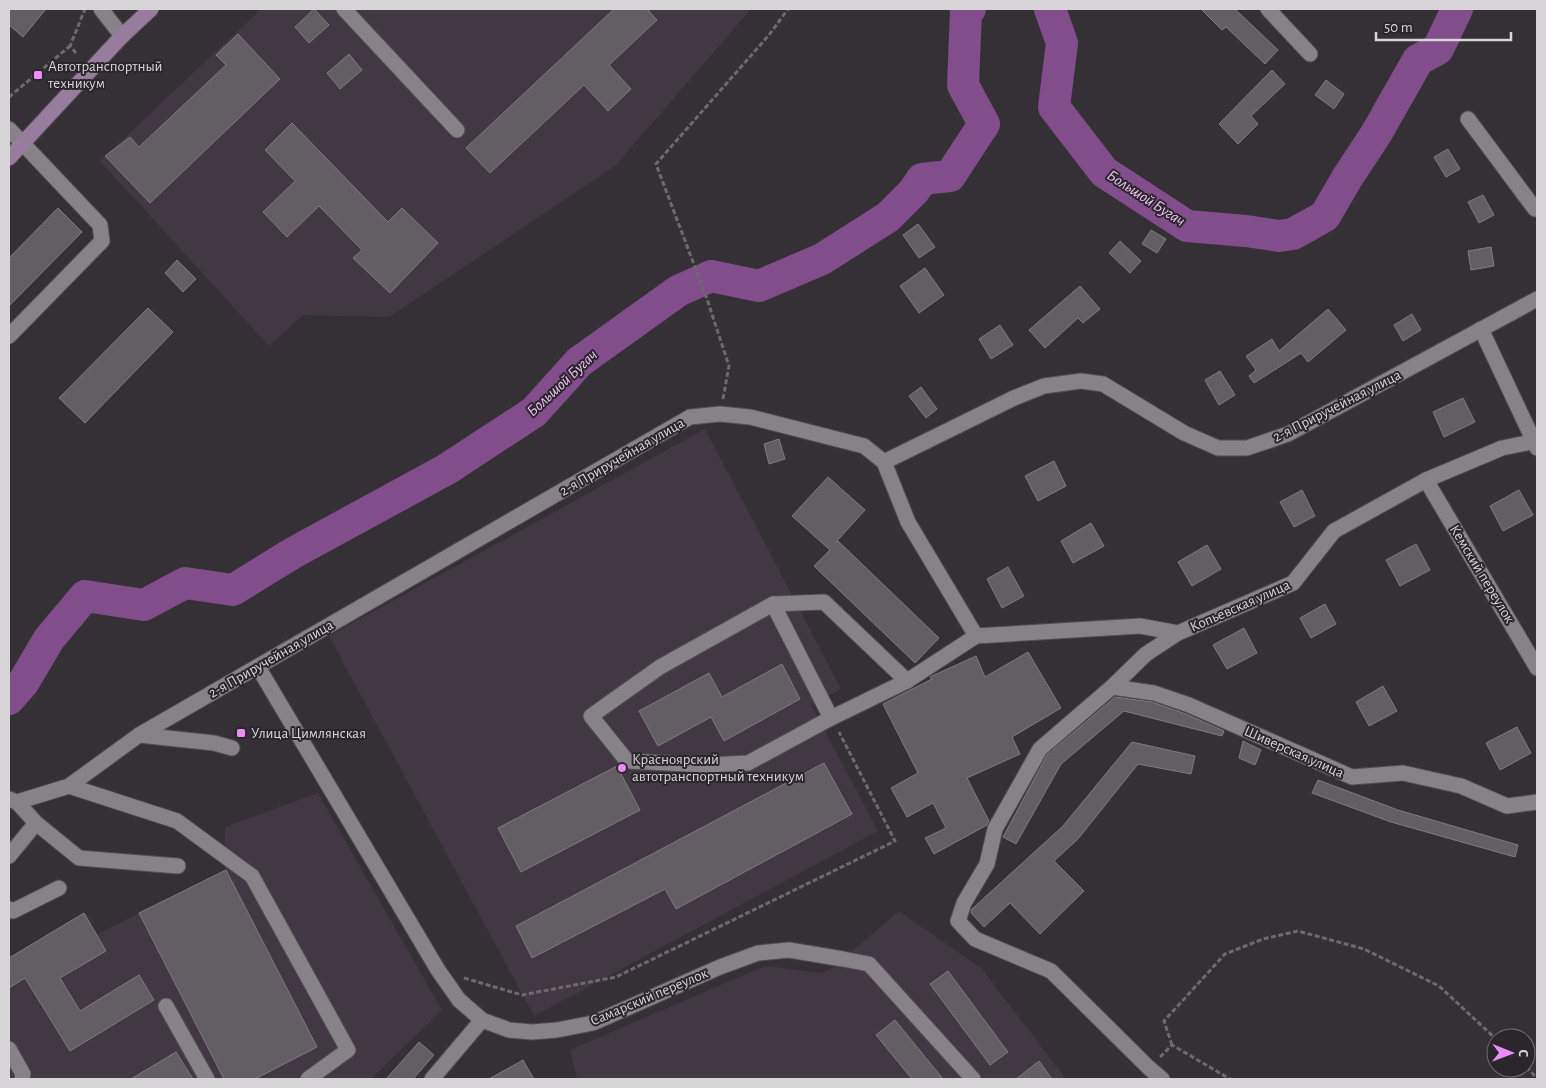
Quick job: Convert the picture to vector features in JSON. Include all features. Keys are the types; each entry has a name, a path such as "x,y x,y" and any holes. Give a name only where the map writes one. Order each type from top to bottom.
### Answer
{"main road":[{"path":"9,158 122,36 151,9"}],"street":[{"path":"101,9 122,36"},
{"path":"344,9 457,130"},
{"path":"1268,9 1310,54"},
{"path":"1468,119 1535,209 1537,208"},
{"path":"9,129 100,225 102,241 9,336"},
{"name":"2-я Приручейная улица","path":"13,800 69,786 139,736 690,417 720,414 750,417 864,446 884,462 1014,398 1044,386 1081,381 1103,384 1184,433 1218,448 1247,448 1288,434 1537,299"},
{"path":"1481,329 1536,444"},
{"name":"Копьевская улица","path":"976,636 1140,626 1178,633 1294,583 1334,531 1426,480 1502,448 1536,444"},
{"path":"884,462 908,522 976,636 907,681 831,718 748,763 706,765 626,761 591,716 660,667 773,604 824,602 907,681"},
{"name":"Кемский переулок","path":"1426,480 1537,668"},
{"path":"773,604 831,718"},
{"path":"1162,1079 1051,970 975,939 958,920 964,904 987,864 995,829 1040,749 1146,654 1178,633"},
{"name":"Самарский переулок","path":"258,667 438,970 459,1000 482,1020 509,1030 532,1032 557,1030 593,1023 720,967 758,953 789,950 869,964 973,1079"},
{"name":"Шиверская улица","path":"1112,686 1154,693 1189,705 1352,777 1403,773 1461,786 1507,806 1537,802"},
{"path":"139,736 214,743 232,748"},
{"path":"69,786 177,821 252,876 348,1050 308,1079"},
{"path":"13,800 36,823 79,858 178,866"},
{"path":"9,856 36,823"},
{"path":"9,909 13,911 59,888"},
{"path":"166,1006 206,1079"},
{"path":"432,1079 482,1020"},
{"path":"9,1049 23,1074 22,1079"}],"path":[{"path":"9,97 70,46 85,9"},
{"path":"720,414 729,366 707,299 656,164 769,35 788,9"},
{"path":"70,46 76,53"},
{"path":"438,970 522,995 616,977 895,841 831,718"},
{"path":"1230,1079 1172,1045 1164,1021 1225,954 1263,940 1298,931 1364,949 1439,986 1486,1030"},
{"path":"1149,1068 1172,1045"}],"shaded area":[{"path":"261,9 751,9 615,166 389,317 303,315 269,346 100,161"},
{"name":"Красноярский автотранспортный техникум","path":"705,429 841,689 811,705 878,831 534,1016 329,636"},
{"path":"318,793 442,1010 371,1079 9,1079 9,959 84,913 96,935 225,870 225,827"},
{"path":"899,911 982,969 1066,1079 577,1079 570,1050 765,966 821,973 831,969"}],"building":[{"path":"9,9 46,9 23,37 9,25"},
{"path":"314,9 329,25 309,43 295,27"},
{"path":"614,9 647,9 657,20 609,65 631,89 608,111 584,85 490,173 466,148"},
{"path":"1201,9 1235,9 1278,50 1265,64 1226,27 1222,30"},
{"path":"238,34 280,79 150,203 105,156 130,137 139,147 226,65 216,55"},
{"path":"349,54 362,70 340,89 327,73"},
{"path":"1272,70 1285,84 1251,116 1258,124 1238,144 1219,124"},
{"path":"1326,80 1344,94 1334,109 1315,95"},
{"path":"292,123 388,222 402,208 438,243 390,293 353,258 362,250 319,206 287,237 263,212 295,181 265,150"},
{"path":"1448,149 1460,169 1446,177 1434,157"},
{"path":"1483,195 1494,215 1479,223 1468,202"},
{"path":"58,208 82,232 9,306 9,258"},
{"path":"918,224 935,247 919,258 903,235"},
{"path":"1151,230 1166,239 1157,253 1142,244"},
{"path":"1120,241 1141,261 1130,273 1109,253"},
{"path":"1491,247 1494,266 1471,270 1468,251"},
{"path":"177,260 196,279 183,292 165,273"},
{"path":"925,268 944,295 919,313 900,286"},
{"path":"1080,286 1100,309 1083,323 1078,318 1045,348 1029,330"},
{"path":"148,308 173,332 85,423 59,398"},
{"path":"1328,309 1346,330 1308,362 1301,353 1254,383 1249,376 1256,370 1246,356 1272,339 1279,351"},
{"path":"1412,314 1421,330 1403,341 1394,325"},
{"path":"1000,325 1013,345 991,359 979,339"},
{"path":"1220,371 1235,395 1219,405 1205,380"},
{"path":"921,387 937,409 926,418 909,396"},
{"path":"1463,398 1475,422 1444,437 1433,412"},
{"path":"779,439 785,459 769,464 764,444"},
{"path":"1054,461 1066,486 1038,501 1025,476"},
{"path":"828,477 865,510 836,542 838,541 939,638 915,663 814,566 830,550 792,516"},
{"path":"1302,490 1315,516 1294,527 1280,502"},
{"path":"1519,490 1533,515 1503,531 1490,506"},
{"path":"1091,523 1104,546 1073,563 1061,541"},
{"path":"1416,544 1430,570 1400,586 1386,560"},
{"path":"1207,545 1221,569 1192,586 1178,562"},
{"path":"1008,567 1024,596 1002,608 987,579"},
{"path":"1325,604 1336,624 1311,638 1300,618"},
{"path":"1244,628 1257,653 1227,669 1213,645"},
{"path":"1028,652 1061,708 1012,737 1020,754 967,778 989,821 987,825 934,854 925,838 946,828 933,803 907,817 891,788 918,773 883,704 932,679 930,677 976,656 985,677"},
{"path":"782,664 800,699 724,741 711,717 658,746 639,711 709,673 722,697"},
{"path":"1383,686 1397,711 1369,726 1356,702"},
{"path":"1115,697 1152,702 1186,714 1224,731 1222,736 1124,711 1061,764 1016,844 1003,837 1047,755"},
{"path":"1517,727 1531,753 1500,770 1486,743"},
{"path":"1243,741 1261,750 1255,765 1239,758"},
{"path":"1132,742 1195,756 1191,774 1138,764 1078,839 1054,861 1084,891 1040,934 1010,903 984,927 971,913 972,909 1063,826"},
{"path":"824,763 852,814 676,909 665,889 532,958 516,926"},
{"path":"617,766 640,810 521,872 498,828"},
{"path":"1318,780 1398,810 1518,845 1515,857 1391,822 1312,793"},
{"path":"226,870 317,1047 255,1079 224,1079 139,913"},
{"path":"84,913 106,951 60,978 80,1011 139,975 154,1000 70,1051 25,978 9,988 9,958"},
{"path":"948,971 1008,1052 990,1065 930,984"},
{"path":"895,1020 943,1079 912,1079 876,1035"},
{"path":"419,1042 434,1055 413,1079 386,1079"},
{"path":"176,1052 193,1079 131,1079"},
{"path":"523,1060 534,1079 489,1079"},
{"path":"1039,1061 1052,1079 1016,1079"}],"waterway":[{"name":"Большой Бугач","path":"9,699 23,683 49,639 85,596 144,605 185,583 233,590 293,553 447,469 534,412 579,362 678,291 711,276 759,286 822,259 888,217 914,191 922,179 950,176 984,124 963,85 966,10 970,9"},
{"name":"Большой Бугач","path":"1050,9 1062,43 1054,107 1104,172 1187,226 1279,236 1293,234 1325,216 1376,134 1418,60 1438,49 1457,9"}],"place":[{"name":"Автотранспортный техникум","path":"38,75"},
{"name":"Улица Цимлянская","path":"241,733"},
{"name":"Красноярский автотранспортный техникум","path":"622,768"}]}
